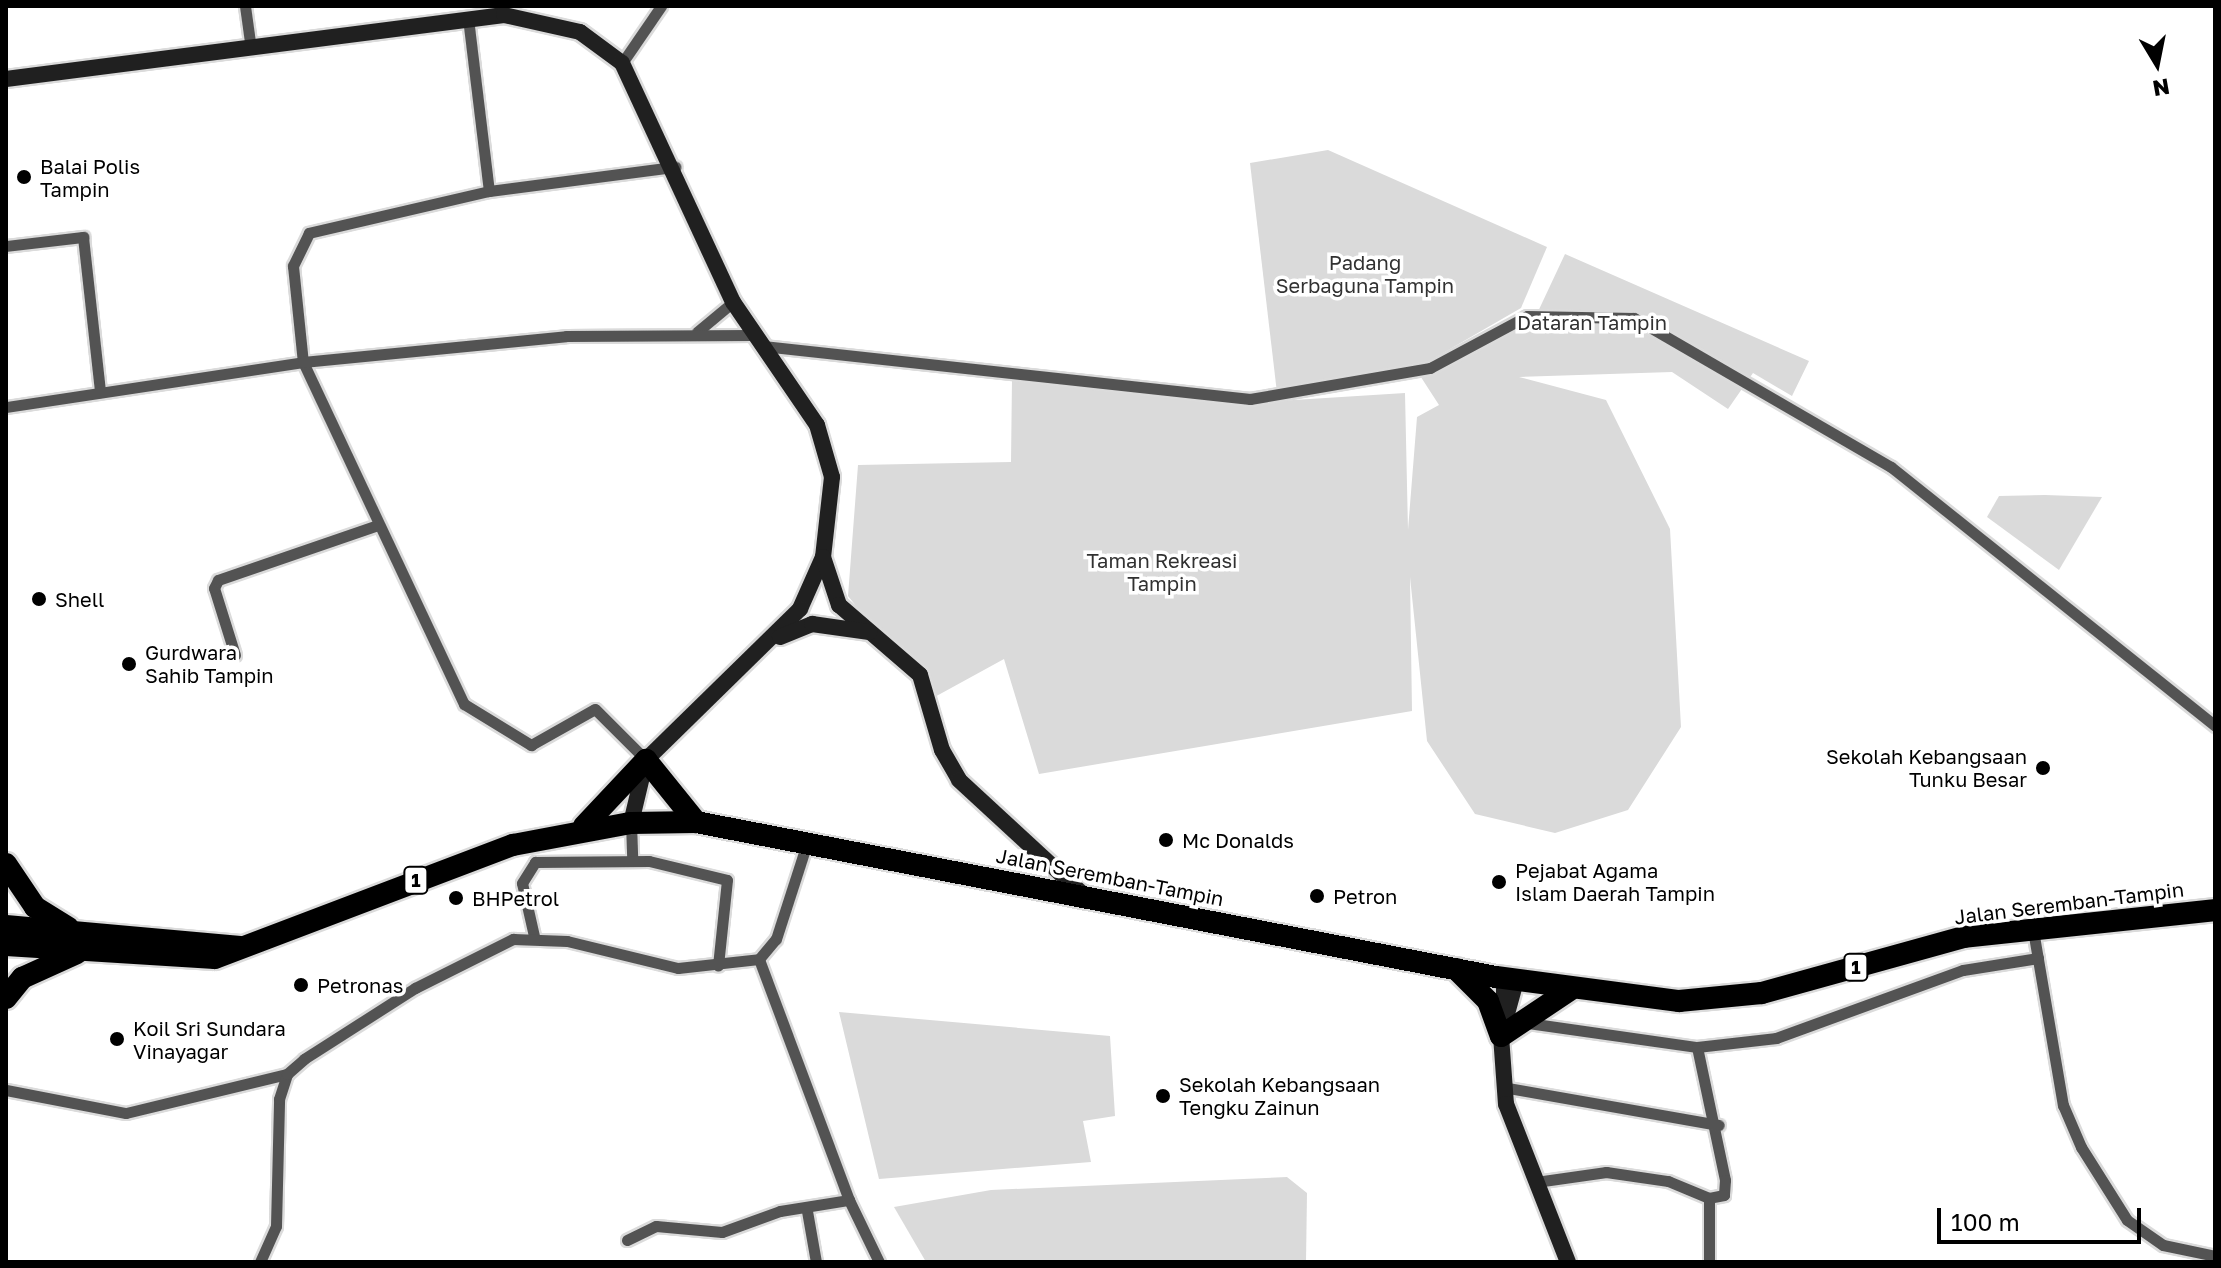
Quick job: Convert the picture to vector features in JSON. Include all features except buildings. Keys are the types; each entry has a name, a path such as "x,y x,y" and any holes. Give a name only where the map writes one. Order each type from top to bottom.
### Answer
{"highway":[{"path":"584,826 646,760 672,802 696,822"},
{"name":"Jalan Seremban-Tampin","path":"6,926 75,941 241,947 513,845 584,826 696,822 1570,990 1720,1000 1964,937 2215,910"},
{"path":"6,864 35,907 75,941 22,978 6,998"},
{"name":"1","path":"6,945 75,941"},
{"path":"1455,969 1488,1001 1506,1024 1570,990"}],"street":[{"path":"245,6 251,49"},
{"path":"622,63 661,6"},
{"path":"468,18 489,191"},
{"path":"6,79 468,18 557,23 622,63 676,167 733,302 827,448 832,512 823,557 800,609 777,638 646,760 631,823 632,858"},
{"path":"646,760 595,709 531,745 464,704 303,362 293,266 309,233 489,191 676,167"},
{"path":"6,246 83,237 100,392"},
{"path":"694,334 733,302"},
{"path":"6,407 303,362 566,336 694,334 1250,399 1430,368 1527,316 1634,318 1891,467 2215,726"},
{"path":"235,655 214,588 218,580 378,525"},
{"path":"820,624 836,598 823,557"},
{"path":"811,587 836,598 920,675 942,750 959,780 1087,898"},
{"path":"800,609 820,624"},
{"path":"777,638 820,624 871,632"},
{"path":"6,1090 126,1113 287,1074 415,988 534,936 678,968 718,966 759,959 776,939 807,843"},
{"path":"534,936 522,883 535,862 632,858 722,873 729,893 718,966"},
{"path":"2033,930 2063,1105 2081,1147 2127,1220 2163,1245 2215,1256"},
{"path":"1506,1024 1697,1047 1776,1038 1963,970 2038,958"},
{"path":"759,959 849,1200 879,1262"},
{"path":"1510,979 1503,1087 1568,1262"},
{"path":"1536,1182 1606,1172 1668,1181 1709,1198 1724,1195 1719,1125 1697,1047"},
{"path":"260,1262 276,1226 287,1074"},
{"path":"1503,1087 1719,1125"},
{"path":"1709,1198 1709,1262"},
{"path":"627,1240 656,1226 711,1234 780,1211 807,1211 849,1200"},
{"path":"807,1211 816,1262"}],"green space":[{"name":"Padang Serbaguna Tampin","path":"1328,150 1547,247 1521,308 1419,367 1277,393 1250,163"},
{"path":"1565,254 1809,361 1792,396 1753,373 1728,409 1672,372 1519,377 1606,400 1670,529 1681,727 1628,810 1555,833 1475,814 1427,741 1410,577 1412,711 1039,774 1004,659 931,699 848,596 858,465 1011,462 1012,378 1263,402 1405,393 1408,530 1417,417 1439,405 1417,371 1535,318"},
{"path":"1999,496 2102,497 2059,570 1987,517"},
{"path":"839,1012 1110,1036 1115,1116 1083,1121 1091,1162 879,1179"},
{"path":"1287,1177 1307,1193 1306,1262 926,1262 894,1207 991,1190"}],"place":[{"name":"Balai Polis Tampin","path":"24,177"},
{"name":"Shell","path":"39,599"},
{"name":"Gurdwara Sahib Tampin","path":"129,664"},
{"name":"Sekolah Kebangsaan Tunku Besar","path":"2043,768"},
{"name":"Mc Donalds","path":"1166,840"},
{"name":"Pejabat Agama Islam Daerah Tampin","path":"1499,882"},
{"name":"Petron","path":"1317,896"},
{"name":"BHPetrol","path":"456,898"},
{"name":"Petronas","path":"301,985"},
{"name":"Koil Sri Sundara Vinayagar","path":"117,1039"},
{"name":"Sekolah Kebangsaan Tengku Zainun","path":"1163,1096"}],"park label":[{"name":"Dataran Tampin","path":"1592,322"},
{"name":"Taman Rekreasi Tampin","path":"1162,572"}]}
